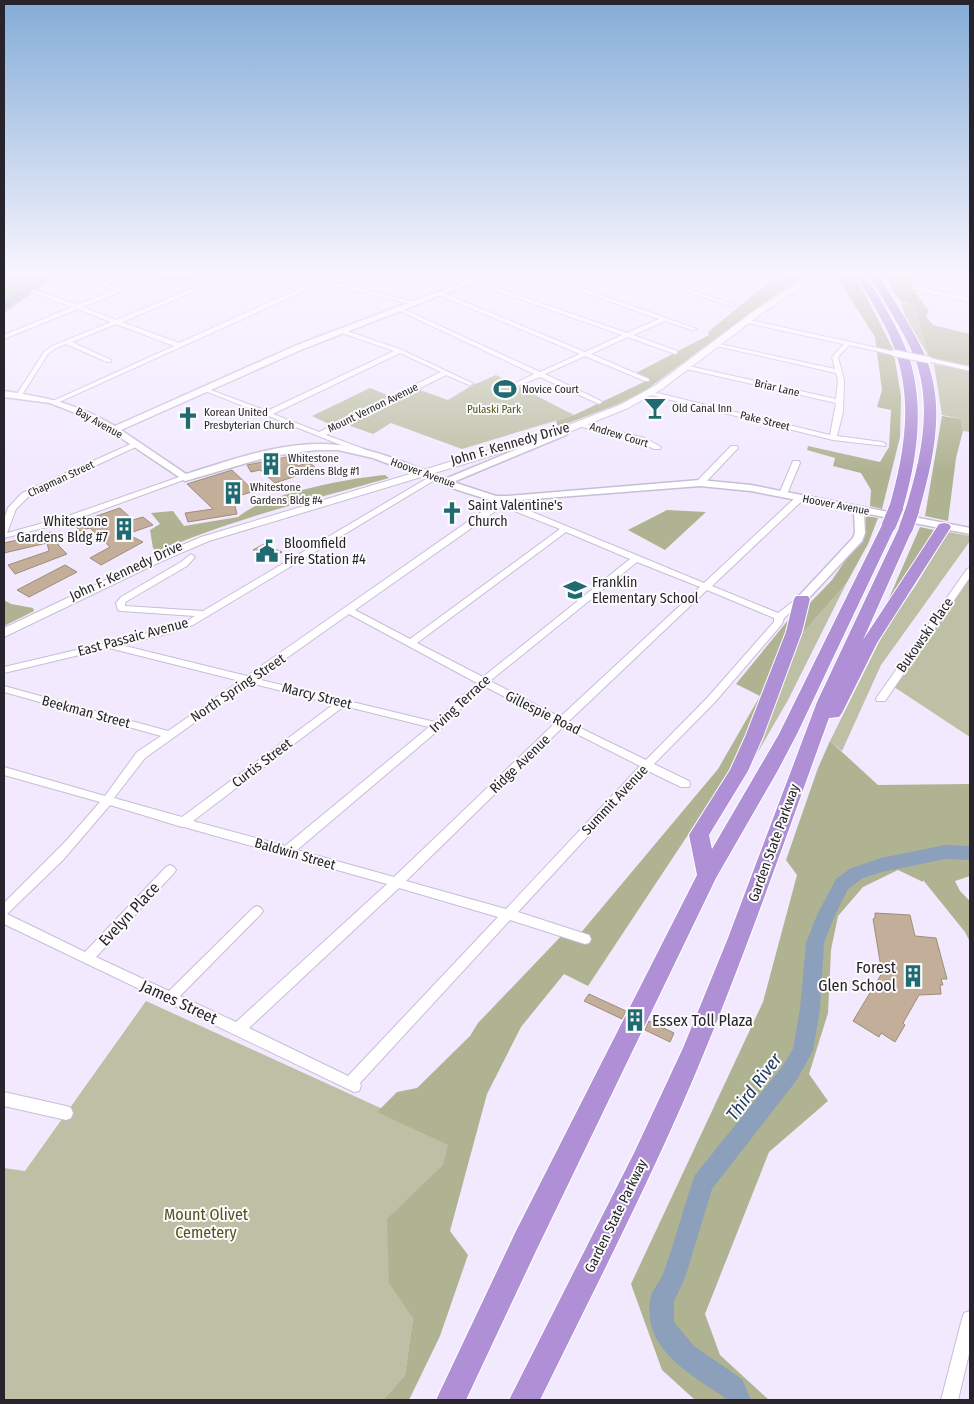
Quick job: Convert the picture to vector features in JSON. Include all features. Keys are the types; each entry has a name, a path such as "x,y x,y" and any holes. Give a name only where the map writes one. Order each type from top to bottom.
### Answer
{"highway":[{"path":"451,1400 534,1225 708,874 788,734 889,525 896,508 910,453 912,412 903,357 896,341"},
{"name":"Garden State Parkway","path":"524,1400 643,1162 694,1049 728,967 826,702 906,528 922,476 929,437 930,403 926,378 912,341"},
{"path":"797,782 869,643 944,527"},
{"path":"708,874 699,835 738,771 754,737 791,640 802,600"}],"main road":[{"path":"581,424 625,406 649,393 721,341"},
{"name":"John F. Kennedy Drive","path":"4,634 196,542 425,474 581,424"},
{"name":"John F. Kennedy Drive","path":"4,629 184,543 222,530 425,474"}],"street":[{"path":"18,397 49,350 70,341"},
{"path":"166,341 178,345"},
{"path":"55,402 188,341"},
{"path":"114,430 317,341"},
{"path":"370,341 400,351 471,384"},
{"path":"468,341 599,402"},
{"path":"553,341 647,380"},
{"path":"518,384 615,341"},
{"path":"643,341 675,352"},
{"path":"836,341 970,369"},
{"path":"66,342 109,361"},
{"path":"833,438 840,402 841,380 835,357 848,343"},
{"path":"715,345 839,372"},
{"path":"267,414 400,351"},
{"name":"Briar Lane","path":"684,367 840,402"},
{"name":"Mount Vernon Avenue","path":"319,435 445,373"},
{"path":"206,390 319,435 318,439 321,447"},
{"name":"Pake Street","path":"649,393 833,438 882,444"},
{"name":"Bay Avenue","path":"4,394 55,402 71,408 114,430 185,478"},
{"path":"445,482 581,424"},
{"name":"Andrew Court","path":"581,424 642,440 657,447"},
{"name":"Mount Vernon Avenue","path":"319,435 365,452"},
{"name":"Chapman Street","path":"4,532 12,508 25,495 136,445"},
{"name":"Hoover Avenue","path":"4,536 68,519 185,478 263,454 321,447 365,452 445,482 486,496 502,499 700,483 740,486 970,531"},
{"path":"700,483 734,448"},
{"path":"783,494 796,463"},
{"name":"East Passaic Avenue","path":"4,670 177,628 205,614 425,474"},
{"name":"Ridge Avenue","path":"238,1029 396,883 800,498"},
{"path":"502,499 510,506 564,530 779,617"},
{"name":"North Spring Street","path":"4,910 69,846 108,801 124,775 141,755 350,611 497,506 502,499"},
{"name":"Summit Avenue","path":"352,1085 507,914 711,700 779,622 779,617 802,600 858,539 860,533 859,510"},
{"path":"410,644 564,530"},
{"path":"191,556 184,564 124,599 120,603 121,608 205,614"},
{"name":"Irving Terrace","path":"286,852 437,726 482,682 635,559"},
{"name":"Bukowski Place","path":"880,699 970,571"},
{"name":"Gillespie Road","path":"350,611 482,682 685,784"},
{"name":"Marcy Street","path":"109,645 437,726"},
{"name":"Beekman Street","path":"4,689 169,735"},
{"name":"Curtis Street","path":"182,823 342,703"},
{"name":"Baldwin Street","path":"4,771 507,914 585,939"},
{"name":"Evelyn Place","path":"87,959 170,870"},
{"path":"170,998 257,911"},
{"name":"James Street","path":"4,918 352,1085"},
{"path":"4,1099 66,1113"},
{"path":"949,1400 970,1319"}],"green space":[{"path":"698,341 713,341 646,390 621,403 558,427 556,421 539,426 574,415 646,381 636,373"},
{"path":"875,341 889,341 893,349 901,396 900,437 882,509 870,506 871,490 861,473 833,466 835,458 807,450 808,446 880,462 889,447 891,410 877,407 882,390"},
{"path":"919,341 924,341 929,357"},
{"path":"924,341 970,341 970,366 929,357"},
{"path":"934,364 970,370 970,432 963,431 961,419 942,415"},
{"name":"Pulaski Park","path":"496,375 574,415 462,449 391,423 373,434 345,424 331,425 312,416 370,388 397,399 417,389 448,400 471,386"},
{"path":"942,416 961,419 963,431 956,458 948,521 925,516"},
{"path":"385,475 389,478 243,520 157,552 153,548 150,530 160,524 151,513 173,511 184,526 238,517 267,501 308,488"},
{"path":"667,510 706,512 665,550 628,530"},
{"path":"866,516 878,518 868,544 846,584 801,635 807,606 832,580 847,558 863,542"},
{"path":"920,527 934,530 909,574 883,612"},
{"path":"948,532 970,536 970,541 881,665 842,751 830,741 886,628 916,585"},
{"path":"970,578 970,737 894,687"},
{"path":"846,584 788,700 744,776 779,694 801,635"},
{"path":"4,600 11,604 33,608 34,611 4,626"},
{"path":"789,619 792,621 748,744 588,986 564,974 521,1027 487,1094 450,1231 468,1255 440,1336 409,1400 383,1400 405,1375 413,1318 389,1283 387,1219 443,1165 448,1145 377,1112 397,1092 417,1088 470,1036 478,1023 566,931 579,935 718,769 760,696 736,684"},
{"path":"830,741 878,785 970,784 970,876 955,881 960,891 970,901 970,942 965,932 923,880 923,882 898,870 863,887 838,916 831,950 828,1013 809,1074 828,1101 769,1152 705,1314 720,1355 769,1400 695,1400 662,1370 631,1284 763,1002 797,875 786,860 818,768"},
{"name":"Mount Olivet Cemetery","path":"146,1001 420,1126 469,1146 413,1318 405,1375 383,1400 4,1400 4,1168 25,1171"}],"building":[{"path":"291,456 298,466 309,462 317,469 275,483 260,470 251,472 247,465"},
{"path":"232,470 254,491 233,498 237,514 188,522 185,513 213,509 187,484"},
{"path":"120,508 133,520 143,517 153,525 127,534 143,542 101,565 90,558 110,547 90,528 80,531 73,524"},
{"path":"52,532 59,546 67,554 15,574 8,565 49,551 47,543 4,553 4,543"},
{"name":"Bloomfield Fire Station #4","path":"264,544 282,552 270,559 253,550"},
{"path":"65,565 77,572 29,597 17,590"},
{"name":"Forest Glen School","path":"875,913 910,915 915,936 936,938 947,979 941,979 943,985 940,985 941,994 919,995 903,1023 905,1025 895,1042 881,1033 879,1037 853,1021 882,973 873,919 875,918"},
{"path":"589,994 626,1011 622,1019 584,1001"},
{"path":"649,1021 674,1033 670,1042 645,1030"}],"waterway":[{"name":"Third River","path":"738,1400 733,1388 685,1355 662,1326 662,1300 673,1278 703,1183 789,1074 803,1051 810,1009 815,943 826,915 842,884 857,873 881,865 945,852 970,853"}],"place":[{"name":"Novice Court","path":"505,389"},
{"name":"Old Canal Inn","path":"655,408"},
{"name":"Korean United Presbyterian Church","path":"188,418"},
{"name":"Whitestone Gardens Bldg #1","path":"271,464"},
{"name":"Whitestone Gardens Bldg #4","path":"233,493"},
{"name":"Saint Valentine's Church","path":"452,513"},
{"name":"Whitestone Gardens Bldg #7","path":"124,529"},
{"name":"Bloomfield Fire Station #4","path":"267,551"},
{"name":"Franklin Elementary School","path":"575,590"},
{"name":"Forest Glen School","path":"913,976"},
{"name":"Essex Toll Plaza","path":"635,1020"}]}
